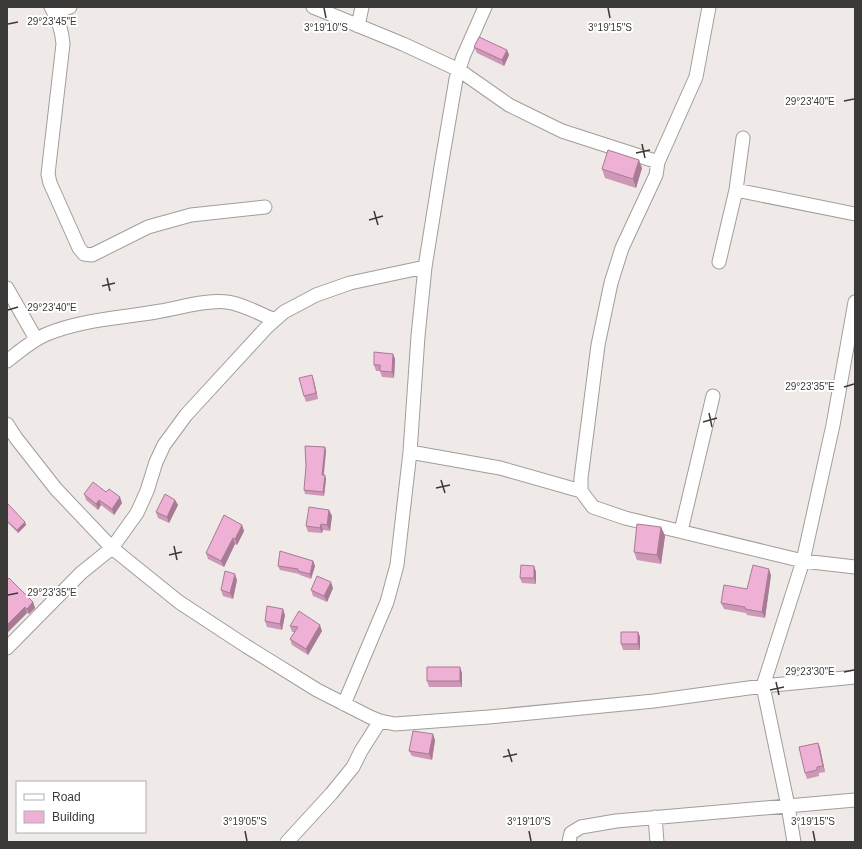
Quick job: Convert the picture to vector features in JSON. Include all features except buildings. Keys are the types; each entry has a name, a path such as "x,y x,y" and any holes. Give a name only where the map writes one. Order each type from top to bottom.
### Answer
{"street":[{"path":"70,7 53,10 62,33 63,44 48,174 50,183 79,248 84,254 92,255 148,227 191,215 265,206"},
{"path":"313,7 460,70 509,105 562,131 658,162"},
{"path":"358,26 362,7"},
{"path":"344,704 387,602 398,565 410,452 418,336 425,267 456,79 460,70 463,56 485,7"},
{"path":"709,7 696,77 658,162 656,175 622,248 611,283 598,345 581,478 581,491 593,507 624,518 803,561 855,567"},
{"path":"719,262 736,190 743,138"},
{"path":"736,190 855,214"},
{"path":"7,648 82,572 112,548 137,513 164,445 186,415 223,377 266,328 284,312 316,295 350,283 425,267"},
{"path":"7,288 36,339"},
{"path":"7,361 36,339 56,330 83,323 137,316 209,302 227,302 242,306 275,320"},
{"path":"794,842 764,686 803,561 833,425 855,302"},
{"path":"681,531 713,396"},
{"path":"7,424 16,438 56,489 112,548 179,602 317,690 380,721 395,724 490,717 654,701 764,686 855,677"},
{"path":"410,452 500,468 581,491"},
{"path":"287,842 331,794 353,767 380,721"},
{"path":"569,842 571,833 581,827 616,821 855,800"},
{"path":"655,817 657,842"}]}
